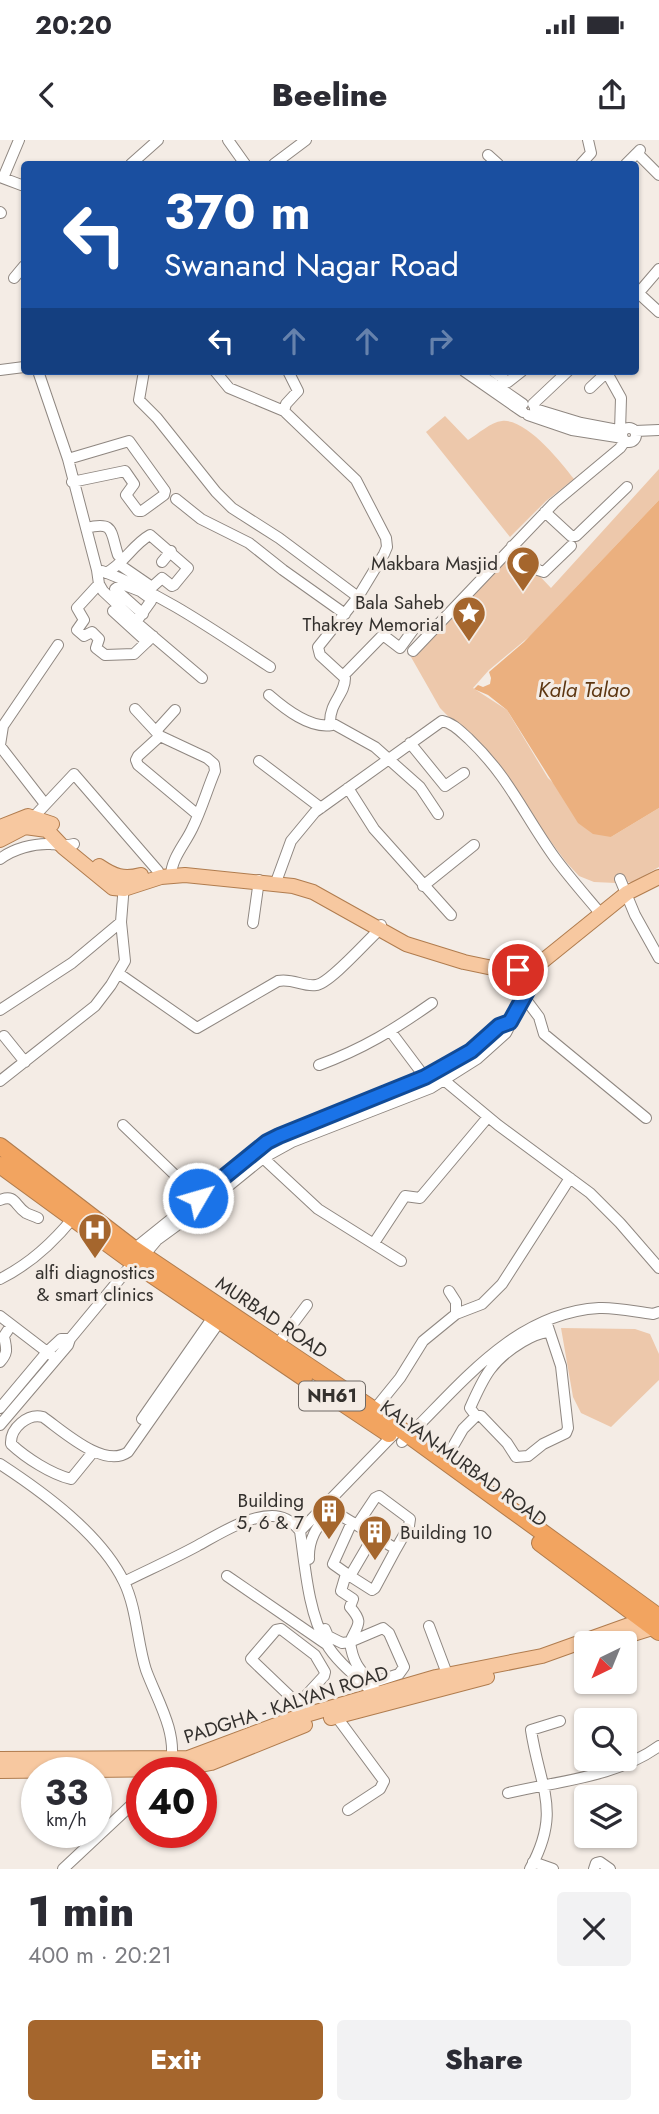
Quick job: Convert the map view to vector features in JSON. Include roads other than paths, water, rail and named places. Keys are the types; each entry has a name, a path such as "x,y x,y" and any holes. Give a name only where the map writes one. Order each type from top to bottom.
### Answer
{"highway":[{"name":"MURBAD ROAD","path":"0,1146 134,1260 277,1345 310,1375 374,1410 401,1436 444,1462 509,1514 655,1622"},
{"name":"KALYAN-MURBAD ROAD","path":"0,1165 217,1319 310,1375 401,1436 509,1514"}],"main road":[{"path":"0,827 15,819 51,823 69,845 89,859 107,877 124,884 167,871 277,879 314,888 407,941 517,970 544,960 626,893 659,877"},
{"path":"0,840 29,822"},
{"path":"229,874 259,880 277,879"},
{"path":"633,1631 655,1622"},
{"path":"543,1660 655,1622"},
{"path":"217,1760 289,1725 336,1716 377,1693 574,1652"},
{"name":"PADGHA - KALYAN ROAD","path":"289,1725 377,1693"},
{"name":"PADGHA - KALYAN ROAD","path":"0,1759 126,1765"},
{"path":"0,1771 126,1768"}],"street":[{"path":"19,140 1,177 21,185"},
{"path":"134,161 158,140"},
{"path":"228,140 243,161"},
{"path":"237,140 251,161"},
{"path":"278,161 306,140"},
{"path":"584,161 591,153 588,140"},
{"path":"629,161 638,151 659,175"},
{"path":"488,155 495,161"},
{"path":"639,291 659,269"},
{"path":"14,278 21,270"},
{"path":"639,296 659,312"},
{"path":"0,370 21,366"},
{"path":"39,375 68,459 86,528 102,571 101,592 150,639 202,678"},
{"path":"143,375 139,400 157,418 216,492 232,508 279,538 358,597"},
{"path":"218,375 229,388 284,411 356,480 386,538 387,547 384,554 358,597 318,647 320,655 343,676 345,682 332,705 332,725"},
{"path":"284,411 286,404 298,391 290,375"},
{"path":"479,375 528,409 554,420 627,435 659,437"},
{"path":"498,375 508,383 517,375"},
{"path":"528,409 564,375"},
{"path":"590,388 603,375"},
{"path":"413,651 544,513 620,448 627,435 621,398 609,375"},
{"path":"627,435 659,430"},
{"path":"68,459 130,442 165,491 164,495 138,511 126,495 134,484 125,471 72,482"},
{"path":"544,513 570,536 576,536 627,487"},
{"path":"176,499 201,519 249,543 345,614"},
{"path":"512,546 538,570 544,572 568,541 544,513"},
{"path":"86,528 106,525 120,554 152,587 162,578 174,585 188,568 171,551 147,535 120,554 102,571"},
{"path":"162,562 171,551"},
{"path":"102,571 179,608 270,667"},
{"path":"137,627 151,599 122,584 101,592 77,608 84,620 77,630 83,636 92,632 99,639 96,648 105,655 134,654 150,639"},
{"path":"101,592 137,627"},
{"path":"343,676 383,635 400,648 413,631"},
{"path":"45,804 0,745 3,726 58,645"},
{"path":"269,695 281,705 319,726 332,725 363,739 420,787 438,814"},
{"path":"29,822 74,774 167,871 198,815 215,771 214,764 158,734 135,709"},
{"path":"175,710 136,760 138,765 198,815"},
{"path":"277,879 291,841 321,807 442,721 455,727 482,751 517,796 555,859 600,913"},
{"path":"411,743 444,786 464,773"},
{"path":"259,761 321,807"},
{"path":"348,788 374,828 451,915"},
{"path":"0,859 11,851 49,844 69,845"},
{"path":"424,886 474,845"},
{"path":"620,879 659,958"},
{"path":"253,923 259,880"},
{"path":"0,1081 95,1006 118,973 125,961 121,922 124,884"},
{"path":"0,1010 72,963 121,922"},
{"path":"118,973 197,1028 278,981 288,979 318,985 326,981 380,928"},
{"path":"0,1425 61,1339 70,1339 134,1260 260,1154 267,1142 290,1137 445,1081 492,1039 499,1026 510,1022 544,960"},
{"path":"517,970 531,984"},
{"path":"524,997 539,1017 544,1034 646,1118"},
{"path":"319,1065 354,1052 391,1032 432,1003"},
{"path":"391,1032 431,1088"},
{"path":"4,1036 25,1062"},
{"path":"290,1137 474,1055"},
{"path":"439,1070 445,1081 488,1117 590,1193 659,1268"},
{"path":"374,1243 405,1196 420,1198 488,1117"},
{"path":"123,1125 202,1201"},
{"path":"260,1154 318,1209 401,1261"},
{"path":"374,1410 400,1378 423,1341 456,1314 482,1304 502,1284 570,1178"},
{"path":"0,1200 10,1197 15,1199 23,1212 38,1217"},
{"path":"0,1279 19,1270 49,1246 73,1218"},
{"path":"449,1291 456,1302 456,1314"},
{"path":"277,1345 307,1305"},
{"path":"547,1327 561,1366 568,1428 565,1435 543,1444 528,1456 516,1457 498,1434 470,1408 482,1381 499,1357 565,1313 601,1308 653,1314 659,1312"},
{"path":"0,1316 49,1358"},
{"path":"93,1452 71,1479 19,1451 12,1444 11,1438 14,1431 29,1417 43,1417 93,1452 121,1457 121,1450 217,1319"},
{"path":"300,1531 328,1508 492,1352 547,1327"},
{"path":"4,1329 49,1358"},
{"path":"0,1362 6,1355 4,1329"},
{"path":"0,1408 49,1358"},
{"path":"444,1462 463,1429 476,1416"},
{"path":"0,1464 58,1504 104,1551 124,1582 145,1667 172,1739 170,1757"},
{"path":"379,1496 410,1519 396,1549 372,1590 333,1564 354,1524 379,1496"},
{"path":"328,1508 396,1549"},
{"path":"328,1508 314,1531 309,1558 328,1636 342,1643 378,1629 383,1628 389,1633 404,1667 377,1693"},
{"path":"124,1582 198,1546 218,1533 269,1516 280,1517 293,1522 300,1531 309,1589 326,1644"},
{"path":"374,1535 341,1591 353,1599 350,1606 360,1621 350,1642 352,1659 377,1693"},
{"path":"227,1576 326,1644 377,1693"},
{"path":"429,1626 449,1680"},
{"path":"281,1629 315,1655 323,1667 324,1676 301,1701 296,1702 251,1659 276,1630 281,1629"},
{"path":"315,1655 326,1644"},
{"path":"336,1716 384,1781 380,1789 348,1810"},
{"path":"553,1869 531,1866 542,1847 548,1818 531,1730 560,1721"},
{"path":"508,1793 621,1767 659,1746"},
{"path":"63,1869 126,1811"},
{"path":"594,1869 596,1863 600,1862 610,1869"}],"water":[{"name":"Kala Talao","path":"659,500 659,808 611,837 593,834 578,823 507,710 488,695 474,689 478,685 483,687 490,684 489,672 524,642"}],"place":[{"name":"Makbara Masjid","path":"523,593"},
{"name":"Bala Saheb Thakrey Memorial","path":"469,643"},
{"name":"alfi diagnostics & smart clinics","path":"95,1260"},
{"name":"Building 5, 6 & 7","path":"329,1541"},
{"name":"Building 10","path":"375,1562"}]}
